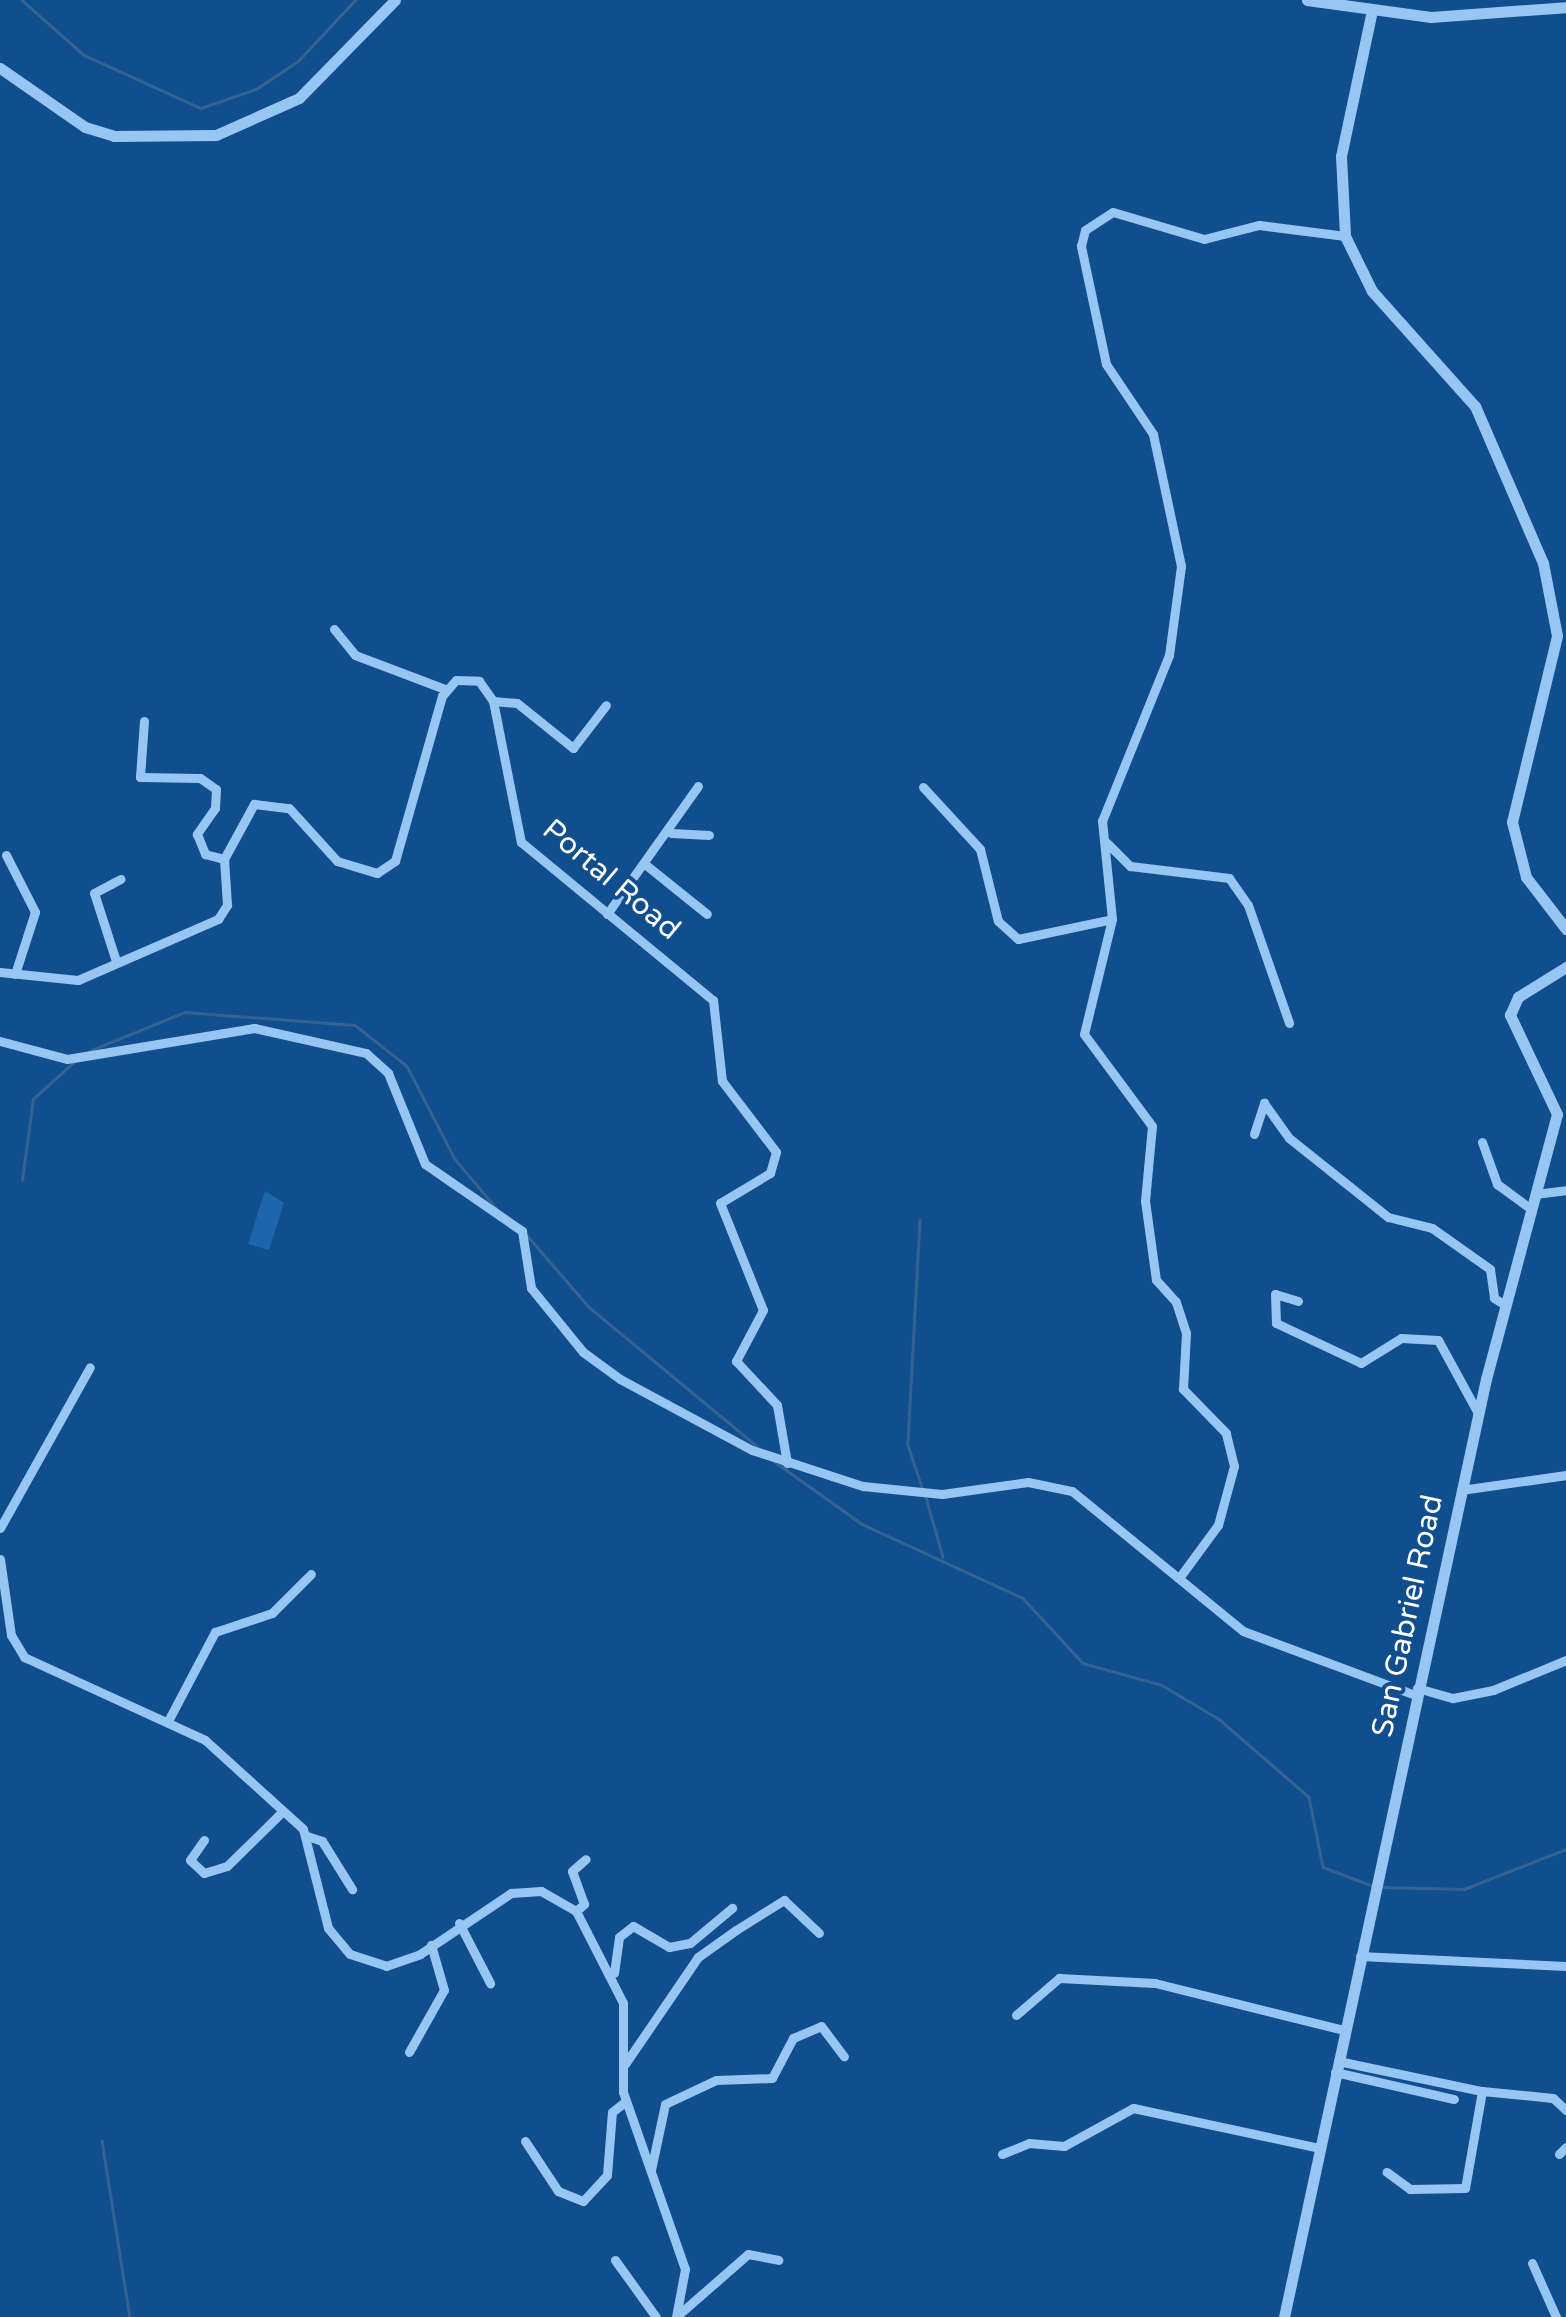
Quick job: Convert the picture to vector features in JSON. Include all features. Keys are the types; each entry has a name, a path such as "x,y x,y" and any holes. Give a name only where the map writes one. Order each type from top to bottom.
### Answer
{"street":[{"path":"0,68 114,136 216,135 299,98 394,0"},
{"path":"1307,0 1370,15 1566,7"},
{"path":"1370,15 1341,156 1345,236 1372,291 1475,406 1543,563 1557,636 1512,822 1526,877 1566,929"},
{"path":"1178,1578 1218,1524 1234,1466 1226,1433 1183,1390 1186,1334 1176,1302 1156,1280 1145,1201 1152,1126 1084,1034 1112,919 1102,822 1169,655 1181,566 1154,434 1106,364 1086,230 1113,212 1204,239 1259,224 1345,236"},
{"path":"334,630 355,655 445,689 472,678 494,701 517,703 573,748 606,705"},
{"path":"0,972 78,980 218,919 227,905 224,859 240,816 270,803 288,808 356,872 396,861 445,689"},
{"name":"Portal Road","path":"494,701 521,842 713,1000 722,1081 776,1152 770,1174 720,1202 763,1310 736,1361 777,1406 786,1463"},
{"path":"144,720 140,778 156,785 200,778 216,789 216,808 197,834 205,854 224,859"},
{"path":"607,914 671,833 698,786"},
{"path":"923,788 980,850 998,922 1018,940 1112,919"},
{"path":"671,833 709,835"},
{"path":"1105,841 1130,866 1228,878 1248,905 1290,1023"},
{"path":"6,856 35,912 16,974"},
{"path":"646,865 708,914"},
{"path":"116,961 94,893 120,878"},
{"name":"San Gabriel Road","path":"1284,2317 1478,1413 1557,1114 1510,1015 1518,997 1566,968"},
{"path":"0,1041 67,1059 254,1028 372,1056 425,1164 525,1235 532,1288 583,1352 786,1463 897,1492 1051,1484 1106,1514 1178,1578 1257,1638 1416,1691 1453,1698 1493,1690 1566,1660"},
{"path":"1254,1134 1264,1103 1289,1138 1388,1217 1432,1228 1490,1269 1494,1298 1505,1305"},
{"path":"1482,1142 1497,1184 1531,1209"},
{"path":"1535,1194 1566,1190"},
{"path":"1298,1301 1275,1294 1276,1323 1361,1364 1401,1338 1438,1340 1478,1413"},
{"path":"0,1528 90,1367"},
{"path":"1461,1490 1566,1475"},
{"path":"0,1558 11,1635 24,1658 204,1740 307,1836 322,1841 352,1889"},
{"path":"168,1722 216,1632 272,1613 311,1574"},
{"path":"204,1840 190,1860 204,1873 227,1866 284,1811"},
{"path":"307,1836 328,1928 342,1946 386,1966 431,1945 459,1923 518,1891 558,1897 576,1911 614,1976"},
{"path":"576,1911 584,1904 572,1872 586,1860"},
{"path":"623,2066 698,1956 736,1930 784,1900 819,1933"},
{"path":"677,2316 685,2269 626,2102 614,1976 620,1937 633,1926 669,1947 690,1943 732,1908"},
{"path":"459,1923 490,1983"},
{"path":"409,2052 444,1990 431,1945"},
{"path":"1360,1956 1566,1966"},
{"path":"1016,2015 1059,1978 1156,1983 1344,2030"},
{"path":"651,2170 665,2104 716,2080 772,2078 793,2038 821,2026 844,2056"},
{"path":"1336,2066 1482,2091 1553,2098 1566,2110"},
{"path":"1336,2066 1454,2099"},
{"path":"1387,2172 1410,2189 1465,2188 1482,2091"},
{"path":"524,2141 558,2190 584,2201 606,2175 612,2112 626,2102"},
{"path":"1002,2154 1029,2143 1064,2146 1132,2108 1320,2148"},
{"path":"677,2316 748,2254 778,2260"},
{"path":"616,2260 656,2317"},
{"path":"1532,2262 1556,2317"}],"shaded area":[{"path":"265,1191 284,1203 269,1250 248,1244"}],"waterway":[{"path":"22,0 84,55 201,108 256,89 298,61 355,0"},
{"path":"89,1051 185,1012 355,1025 407,1066 455,1159 497,1209"},
{"path":"22,1180 33,1099 74,1062"},
{"path":"920,1220 908,1445 923,1490"},
{"path":"526,1234 589,1307 762,1450"},
{"path":"771,1459 862,1524 1023,1598 1083,1663 1162,1685 1219,1719 1309,1797 1323,1867 1373,1886"},
{"path":"926,1497 943,1557"},
{"path":"1381,1887 1464,1889 1566,1849"},
{"path":"102,2141 130,2317"}]}
